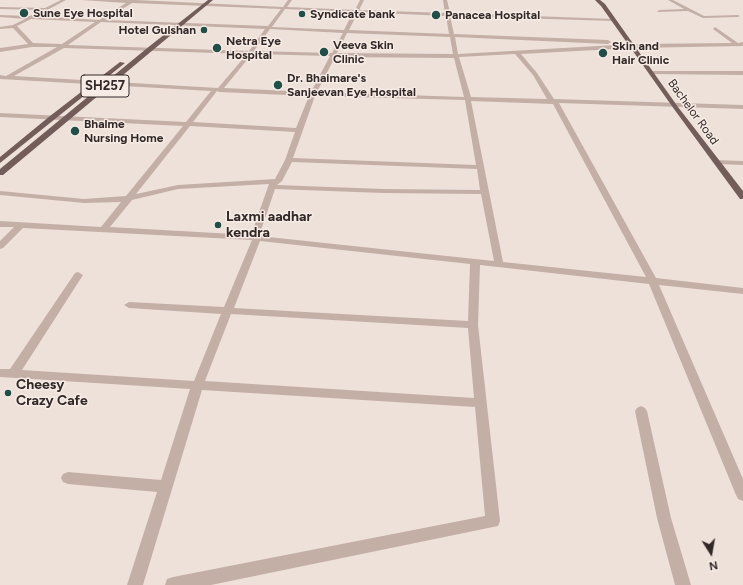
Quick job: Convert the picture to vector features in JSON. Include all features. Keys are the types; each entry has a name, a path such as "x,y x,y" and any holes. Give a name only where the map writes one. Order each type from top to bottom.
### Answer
{"main road":[{"name":"SH257","path":"0,161 52,117 171,24 198,4 211,0"},
{"name":"Bachelor Road","path":"597,0 614,20 674,105 743,197"},
{"name":"SH257","path":"0,173 180,25 205,2"}],"street":[{"path":"0,28 14,26 64,0"},
{"path":"83,0 198,4"},
{"path":"103,230 217,90 250,53 290,0"},
{"path":"135,585 198,384 228,311 274,184 278,181 289,160 313,94 362,0"},
{"path":"445,0 456,56 468,99 499,265"},
{"path":"670,0 703,17 741,15"},
{"path":"0,83 63,46 132,1"},
{"path":"205,2 283,8 614,20"},
{"path":"0,8 46,9"},
{"path":"659,11 688,10"},
{"path":"0,16 632,45 740,44"},
{"path":"14,26 32,44"},
{"path":"715,28 740,44"},
{"path":"0,50 32,44 148,50 334,56 456,56 632,45"},
{"path":"517,53 535,74 553,102 653,282 743,495"},
{"path":"652,73 743,73"},
{"path":"0,77 217,90 742,108"},
{"path":"0,116 67,117 299,130"},
{"path":"289,160 480,168"},
{"path":"717,162 743,163"},
{"path":"0,193 84,201 119,200 178,187 274,184 383,191 485,192"},
{"path":"0,224 255,238 743,291"},
{"path":"0,246 21,225"},
{"path":"173,585 493,521 473,325 475,262"},
{"path":"13,374 78,275"},
{"path":"129,305 473,325"},
{"path":"0,373 198,384 481,403"},
{"path":"641,411 664,518 683,585"},
{"path":"68,478 166,487"}],"place":[{"name":"Sune Eye Hospital","path":"24,13"},
{"name":"Syndicate bank","path":"302,14"},
{"name":"Panacea Hospital","path":"436,15"},
{"name":"Hotel Gulshan","path":"204,30"},
{"name":"Netra Eye Hospital","path":"217,48"},
{"name":"Veeva Skin Clinic","path":"324,52"},
{"name":"Skin and Hair Clinic","path":"603,53"},
{"name":"Dr. Bhaimare's Sanjeevan Eye Hospital","path":"278,85"},
{"name":"Bhalme Nursing Home","path":"75,131"},
{"name":"Laxmi aadhar kendra","path":"218,225"},
{"name":"Cheesy Crazy Cafe","path":"8,393"}]}
